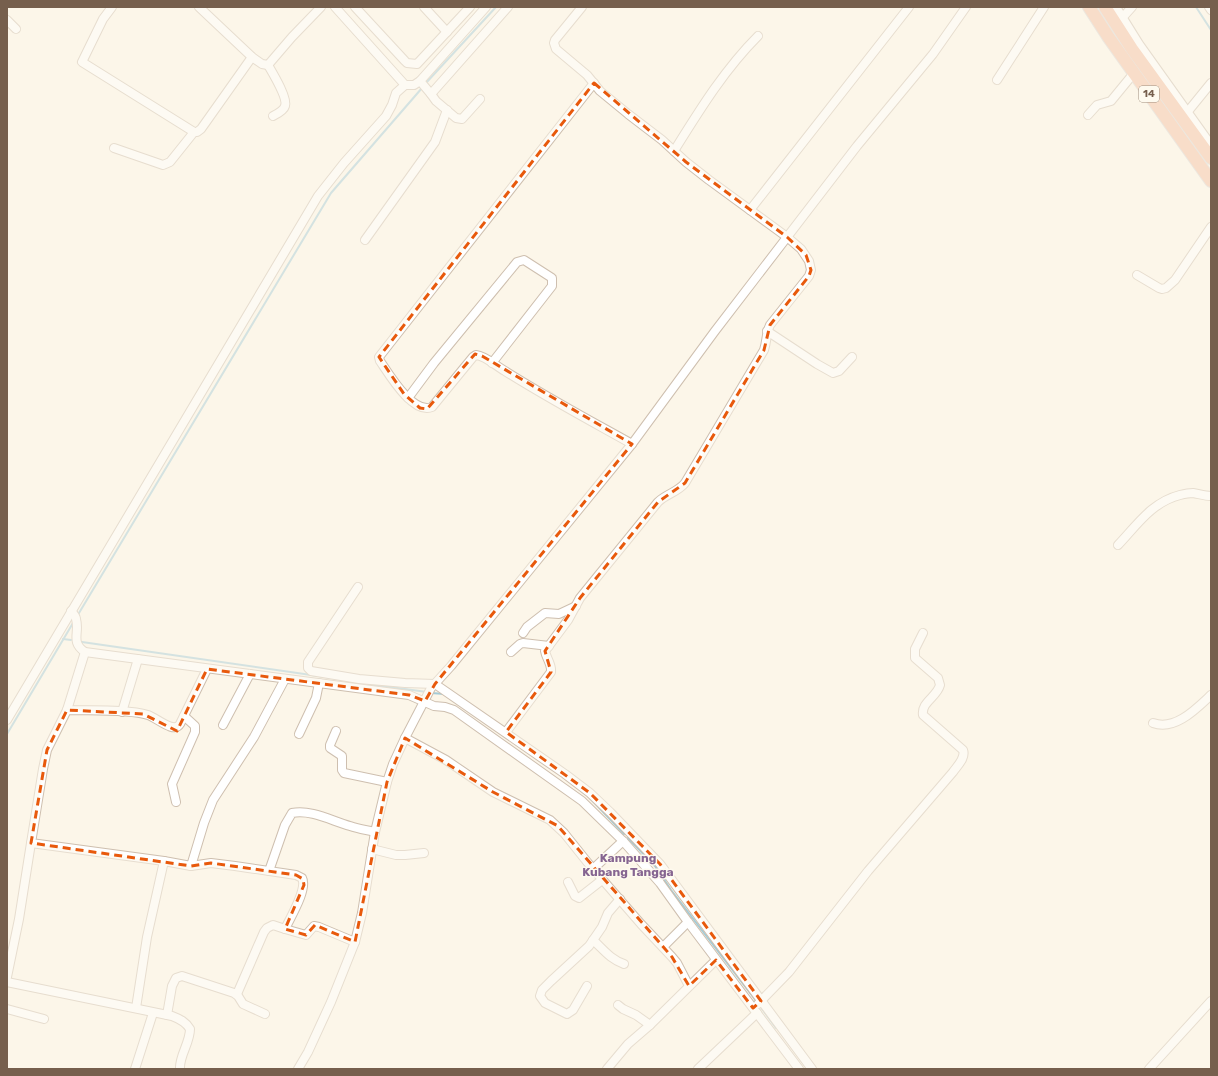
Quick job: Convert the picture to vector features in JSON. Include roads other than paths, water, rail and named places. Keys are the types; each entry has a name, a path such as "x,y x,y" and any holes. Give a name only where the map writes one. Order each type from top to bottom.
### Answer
{"highway":[{"name":"14","path":"1089,7 1211,181"},
{"name":"14","path":"1105,7 1185,115 1211,158"}],"street":[{"path":"112,7 103,19 82,62 194,132"},
{"path":"199,7 252,57 262,64 268,65"},
{"path":"335,7 404,85"},
{"path":"355,7 408,63 419,64 470,7"},
{"path":"424,7 447,32"},
{"path":"425,87 486,7"},
{"path":"425,87 508,7"},
{"path":"506,732 551,672 551,667 545,653 548,646 568,620 580,598 658,502 685,483 764,350 767,343 767,332 770,325 809,276 811,270 809,261 801,249 787,237 709,180 607,97 587,75 556,48 554,43 556,38 582,7"},
{"path":"750,210 909,7"},
{"path":"298,1069 308,1052 331,1002 355,942 362,913 372,849 387,782 393,764 433,686 451,666 632,444 715,331 857,146 932,54 966,7"},
{"path":"997,80 1044,7"},
{"path":"1116,7 1123,17 1136,47"},
{"path":"1123,17 1132,7"},
{"path":"268,65 318,8"},
{"path":"7,20 16,29"},
{"path":"674,151 727,71 758,36"},
{"path":"114,148 163,165 170,162 194,132 201,129 252,57"},
{"path":"268,65 282,92 286,104 284,108 273,116"},
{"path":"1088,115 1097,105 1111,101 1134,73"},
{"path":"594,83 381,354 380,361 408,398 420,408 430,408 473,357 476,355 482,356 578,414 632,444"},
{"path":"1211,83 1185,115 1211,145"},
{"path":"7,720 318,196 344,162 386,116 396,94 404,85 425,87 456,118 462,119 480,99"},
{"path":"365,240 435,142 447,110"},
{"path":"1137,275 1159,288 1166,288 1175,280 1211,227"},
{"path":"408,398 434,363 517,262 524,260 552,278 552,286 492,363"},
{"path":"767,332 817,364 833,372 839,371 852,357"},
{"path":"1118,545 1147,513 1159,504 1175,496 1193,493 1211,496"},
{"path":"358,587 308,662 308,668 311,671 359,679 433,686 506,732 590,793 725,950 757,1006 799,1069"},
{"path":"523,633 527,627 545,613 559,614 576,606"},
{"path":"72,611 77,620 77,642 86,652 410,695 425,700 434,706 454,710 582,801 660,875 688,922 716,960 812,1069"},
{"path":"700,1069 789,972 868,871 953,772 964,756 963,750 923,715 922,712 925,705 938,691 940,685 938,678 915,658 915,649 923,633"},
{"path":"511,652 523,643 548,646"},
{"path":"7,977 19,919 42,769 47,750 67,710 86,652"},
{"path":"122,712 138,659"},
{"path":"67,710 122,712 147,715 171,728 175,728 178,727 184,716 207,669"},
{"path":"223,725 250,674"},
{"path":"191,866 204,823 213,800 254,737 285,679"},
{"path":"299,734 316,698 318,683"},
{"path":"1153,723 1162,725 1176,722 1211,696"},
{"path":"176,802 172,784 196,728 184,716"},
{"path":"336,731 330,748 342,756 342,770 344,773 387,782"},
{"path":"405,738 457,767 494,792 550,820 564,833 592,869 677,963 689,986"},
{"path":"269,871 284,825 292,813 300,811 352,827 376,832"},
{"path":"592,869 623,841"},
{"path":"31,843 191,866 211,863 296,875 304,881 302,893 285,929"},
{"path":"372,849 404,855 424,853"},
{"path":"136,1008 147,937 164,861"},
{"path":"568,882 575,896 579,898 602,880"},
{"path":"587,986 573,1010 567,1014 545,1004 540,996 542,990 565,967 585,951 594,940 608,913 620,899"},
{"path":"663,947 688,922"},
{"path":"237,994 264,932 273,924 306,935 314,926 316,926 355,942"},
{"path":"594,940 616,962 624,964"},
{"path":"608,1069 628,1044 650,1025 716,960"},
{"path":"167,1015 172,986 176,978 179,977 201,982 237,994 243,1004 265,1014"},
{"path":"7,982 178,1018 187,1024 190,1029 180,1063 180,1069"},
{"path":"1149,1069 1211,1001"},
{"path":"618,1005 650,1025"},
{"path":"7,1009 44,1018"},
{"path":"135,1069 153,1013"}],"waterway":[{"path":"425,84 496,7"},
{"path":"1196,7 1211,30"},
{"path":"79,613 331,193 422,88"},
{"path":"7,734 73,623"},
{"path":"63,639 71,640"},
{"path":"82,642 332,678"},
{"path":"368,684 427,692"},
{"path":"431,693 445,694"},
{"path":"590,798 624,834"},
{"path":"628,838 655,866 671,890 757,1002"},
{"path":"760,1006 776,1028"}],"district":[{"name":"Kampung Kubang Tangga","path":"628,865"}]}
